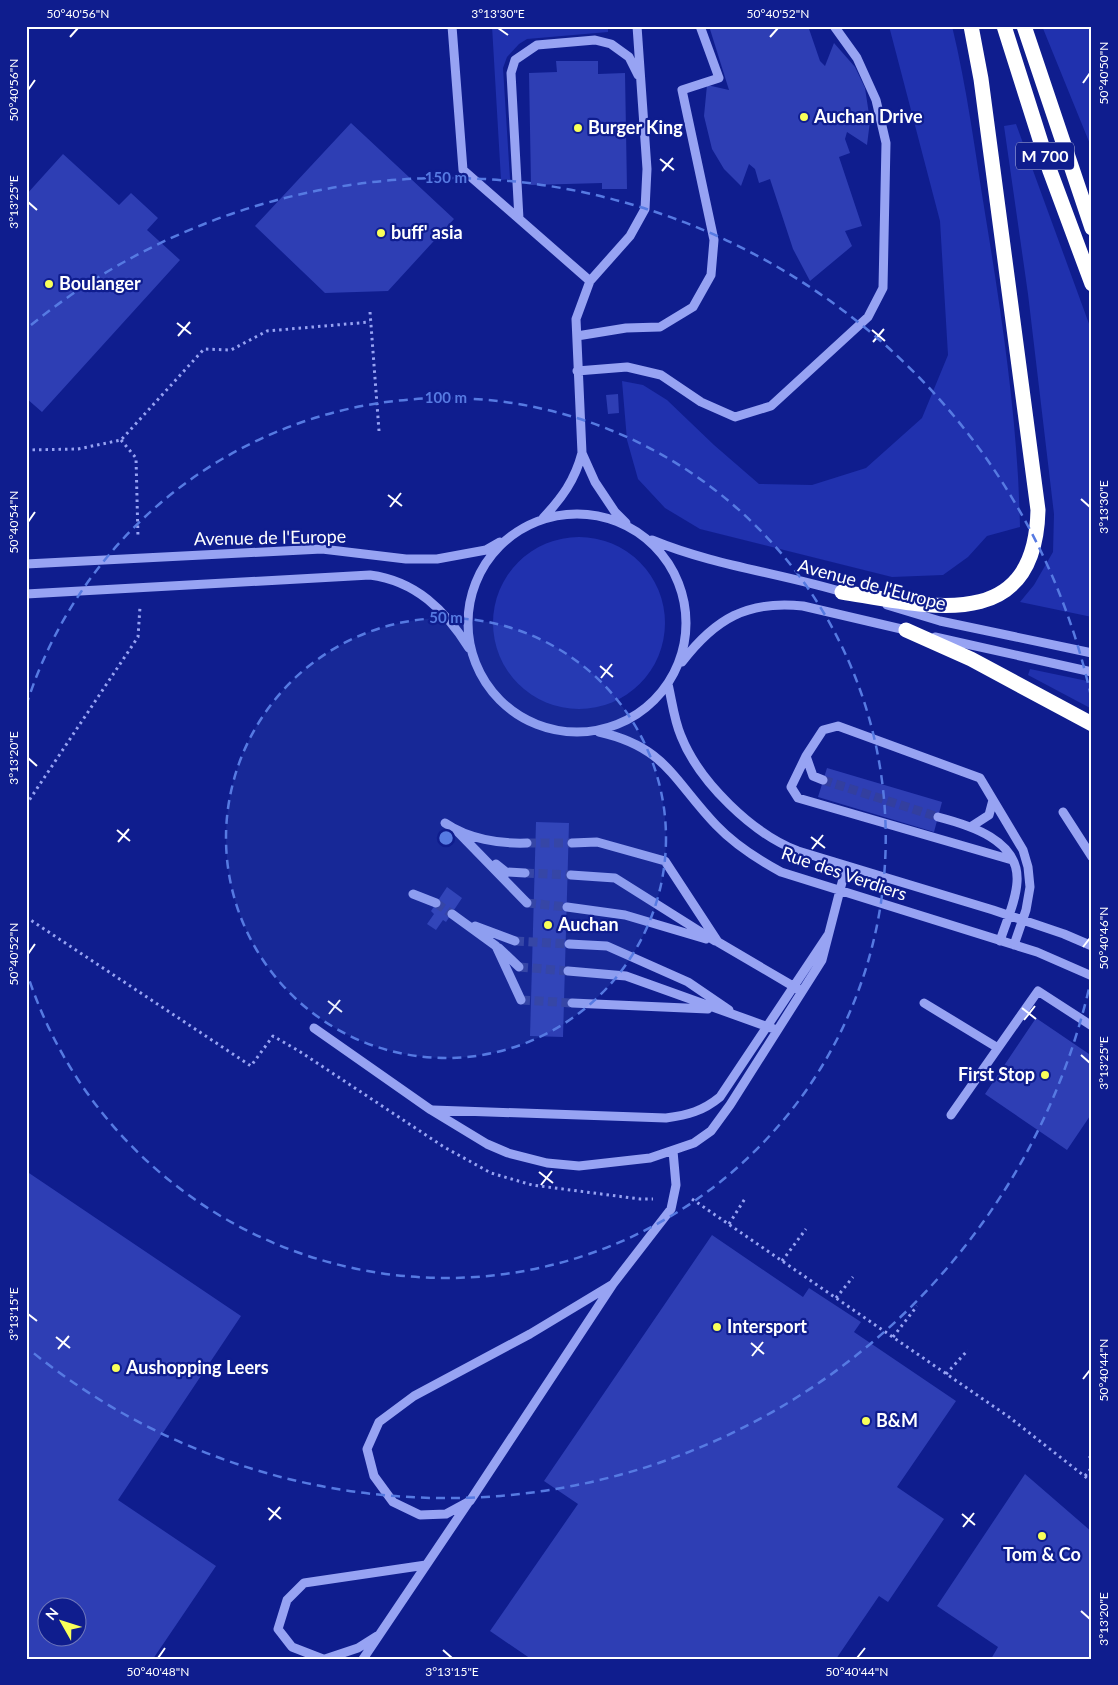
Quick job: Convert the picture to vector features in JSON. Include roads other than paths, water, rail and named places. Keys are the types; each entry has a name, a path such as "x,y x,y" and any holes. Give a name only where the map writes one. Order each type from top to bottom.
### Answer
{"highway":[{"path":"842,592 938,607 958,607 976,603 1005,590 1019,578 1028,566 1034,550 1038,510 985,107 971,26"},
{"name":"M 700","path":"1004,26 1050,171 1092,284"},
{"name":"M 700","path":"1024,26 1092,228"},
{"path":"906,630 979,663 1092,724"}],"street":[{"path":"452,26 463,170 590,281"},
{"path":"542,520 566,493 576,474 582,453 576,319 590,281 630,236 645,209 647,169 637,26"},
{"path":"577,336 626,328 660,327 693,307 710,275 714,240 682,90 719,78 700,26"},
{"path":"577,371 627,367 661,374 701,402 736,417 771,406 868,317 883,288 886,143 876,100 857,58 834,26"},
{"path":"519,219 511,73 514,60 537,45 595,40 610,44 629,57 640,80"},
{"path":"582,453 595,482 614,512 631,528"},
{"path":"26,594 370,575 384,577 406,585 440,609 454,625 472,654 488,686 499,700 528,721 561,732 596,731 630,719 644,710 668,684 677,668 686,634 684,599 671,566 647,538 631,528 614,520 588,514 560,515 542,520"},
{"name":"Avenue de l'Europe","path":"26,564 322,549 406,559 437,559 486,550 525,527 542,520"},
{"path":"472,654 468,617 476,581 485,565 509,537"},
{"name":"Avenue de l'Europe","path":"647,538 682,553 842,592 940,621 1092,653"},
{"name":"Avenue de l'Europe","path":"677,668 709,632 726,620 756,606 785,604 803,606 1092,672"},
{"name":"Rue des Verdiers","path":"668,684 681,738 701,769 729,803 757,829 784,846 846,867 1008,915 1064,934 1092,946"},
{"path":"1012,860 798,798 791,787 806,756 823,730 838,726 980,778 1024,850 1028,867 1030,887 1014,945"},
{"name":"Rue des Verdiers","path":"596,731 619,736 660,759 716,824 756,858 781,872 840,892 1000,940 1058,960 1092,976"},
{"path":"806,756 813,776 823,780"},
{"path":"972,826 989,815 993,800"},
{"path":"1063,812 1092,857"},
{"path":"938,817 972,826 1007,848 1016,868 1017,881 1000,940"},
{"path":"445,823 506,872 525,873"},
{"path":"456,830 504,844 527,843"},
{"path":"456,830 527,902"},
{"path":"572,843 597,842 665,861 718,942"},
{"path":"314,1028 431,1110 487,1144 508,1153 547,1163 579,1166 601,1166 650,1158 694,1143 711,1131 778,1031 822,960 846,867"},
{"path":"571,875 615,878 803,992"},
{"path":"413,894 436,903"},
{"path":"567,907 625,915 718,942"},
{"path":"452,914 496,946 519,967"},
{"path":"468,924 515,941"},
{"path":"431,1110 666,1118 688,1115 706,1108 720,1097 831,931"},
{"path":"569,944 607,946 688,982 739,1017"},
{"path":"496,946 521,1000"},
{"path":"568,971 626,976 778,1031"},
{"path":"951,1115 1038,991 1092,1026"},
{"path":"572,1003 719,1010"},
{"path":"924,1003 998,1048"},
{"path":"363,1659 613,1284 671,1209 676,1185 673,1150"},
{"path":"470,1501 446,1514 420,1515 394,1502 374,1476 367,1449 379,1422 414,1396 530,1334 613,1284"},
{"path":"380,1634 358,1648 324,1659 292,1647 278,1629 288,1600 304,1583 426,1565"}],"tunnel":[{"path":"823,780 938,817"},
{"path":"527,843 572,843"},
{"path":"525,873 571,875"},
{"path":"436,903 452,914"},
{"path":"527,903 567,907"},
{"path":"515,941 569,944"},
{"path":"519,967 568,971"},
{"path":"521,1000 572,1003"}],"place":[{"name":"Auchan Drive","path":"804,117"},
{"name":"Burger King","path":"578,128"},
{"name":"buff' asia","path":"381,233"},
{"name":"Boulanger","path":"49,284"},
{"name":"Auchan","path":"548,925"},
{"name":"First Stop","path":"1045,1075"},
{"name":"Intersport","path":"717,1327"},
{"name":"Aushopping Leers","path":"116,1368"},
{"name":"B&M","path":"866,1421"},
{"name":"Tom & Co","path":"1042,1536"}]}
